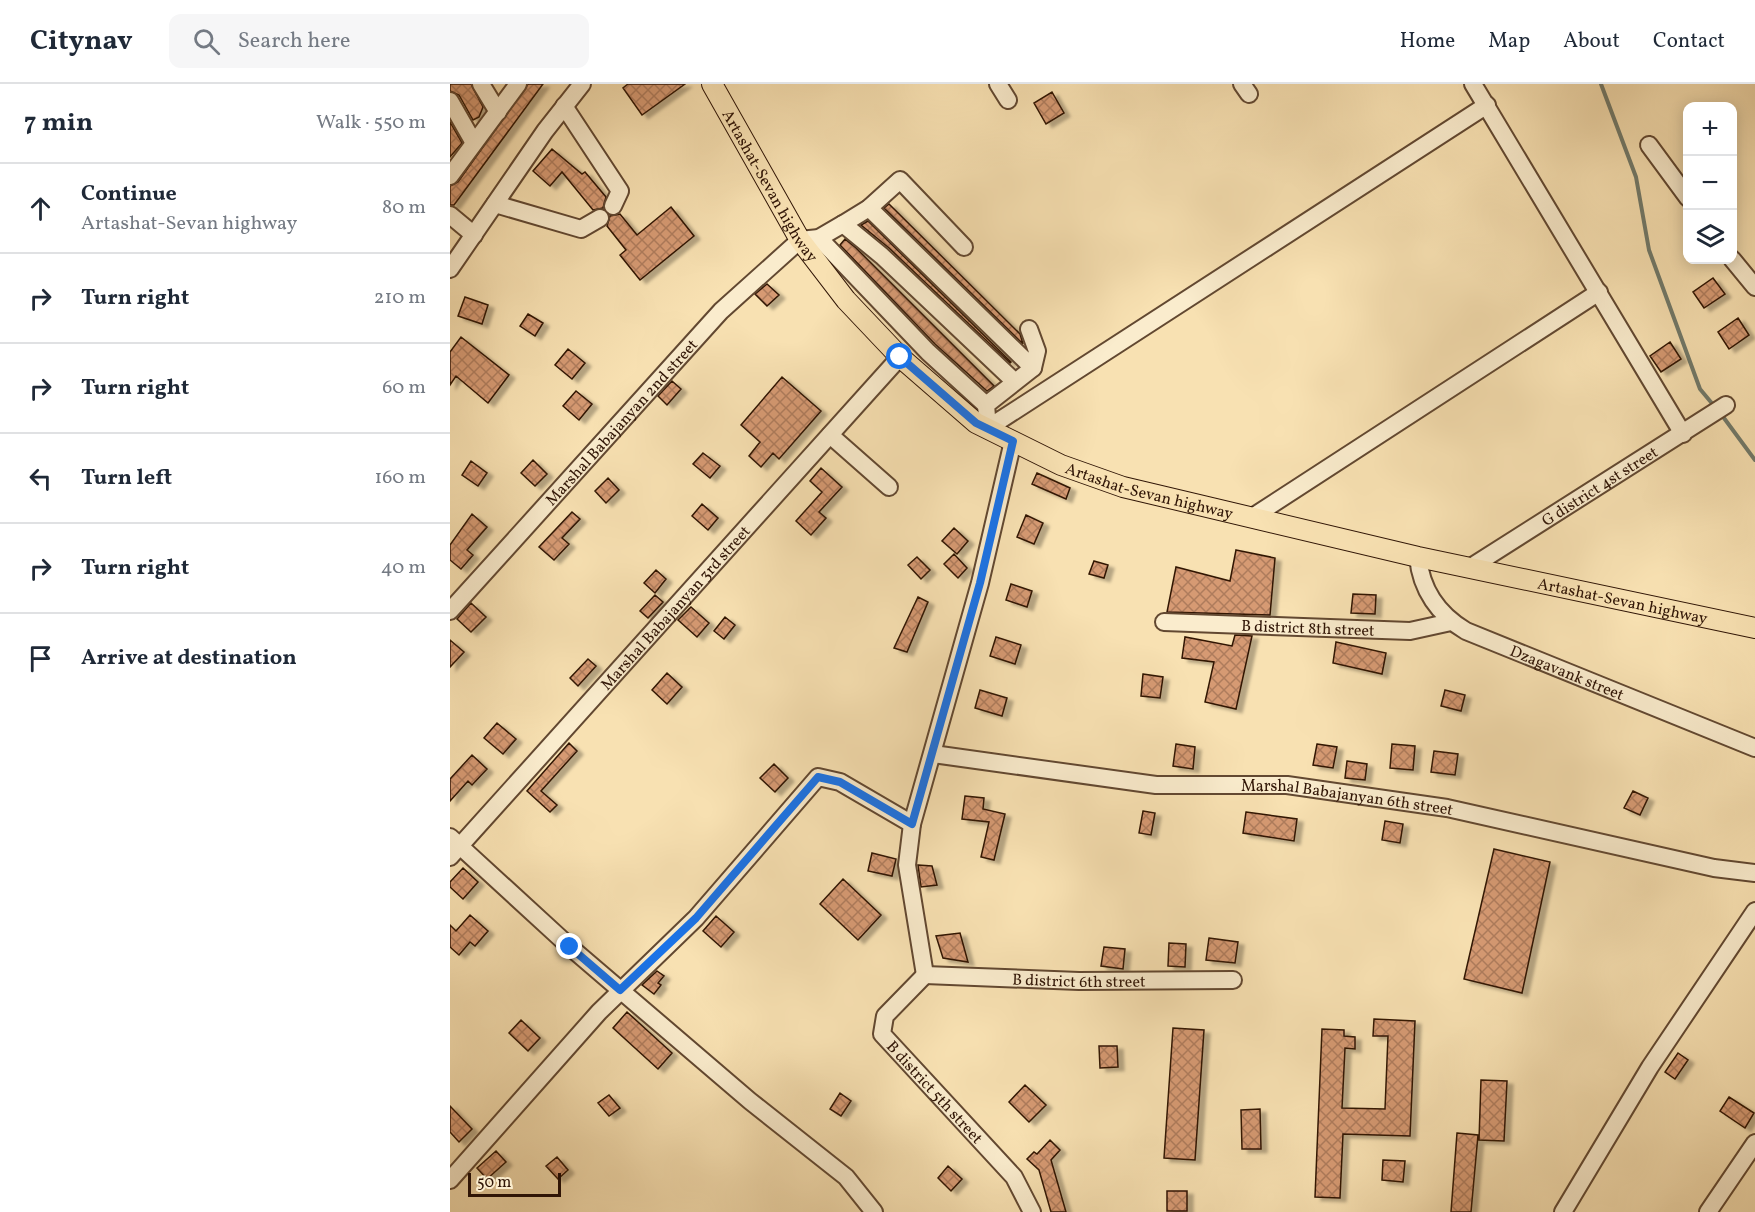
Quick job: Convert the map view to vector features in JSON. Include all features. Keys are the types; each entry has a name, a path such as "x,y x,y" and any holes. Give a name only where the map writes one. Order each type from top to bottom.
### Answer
{"main road":[{"name":"Artashat-Sevan highway","path":"712,84 846,300 900,357 976,423 1061,465 1123,487 1418,557 1755,628"}],"street":[{"path":"481,84 498,112"},
{"path":"451,172 518,84"},
{"path":"450,269 564,106 582,84"},
{"path":"998,84 1008,100"},
{"path":"1473,84 1683,434"},
{"path":"450,102 474,143"},
{"path":"810,239 986,405 988,429 1487,105"},
{"path":"564,106 620,191 613,206"},
{"path":"1649,145 1683,191"},
{"name":"Marshal Babajanyan 2nd street","path":"450,611 721,311 810,239 843,224 869,208 900,180 964,247"},
{"path":"495,204 581,229 600,218"},
{"path":"869,208 1033,368"},
{"path":"450,215 474,235"},
{"path":"843,224 882,256 1014,381"},
{"path":"1736,264 1755,287"},
{"path":"1251,518 1599,292"},
{"path":"986,405 1033,368 1037,351 1029,329"},
{"name":"Marshal Babajanyan 3rd street","path":"453,846 900,357"},
{"name":"G district 4st street","path":"1471,567 1726,405"},
{"path":"830,435 889,487"},
{"path":"925,975 907,865 912,824 980,583 1013,441"},
{"name":"Dzagavank street","path":"1418,557 1420,575 1425,589 1451,622 1466,632 1755,748"},
{"name":"B district 8th street","path":"1164,622 1410,631 1451,622"},
{"name":"Marshal Babajanyan 6th street","path":"933,754 1156,785 1287,785 1447,808 1714,868 1755,873"},
{"path":"450,1180 620,990 696,918 818,777 840,782 912,824"},
{"path":"453,846 750,1101 846,1177 874,1212"},
{"path":"1563,1212 1650,1067 1755,911"},
{"name":"B district 6th street","path":"925,975 1079,981 1233,980"},
{"name":"B district 5th street","path":"925,975 885,1016 882,1034 1014,1177 1032,1212"},
{"path":"1708,1212 1755,1143"}],"building":[{"path":"450,84 471,84 483,107 479,117 473,120 459,95 450,91"},
{"path":"528,84 543,84 454,205 450,205 450,186 458,182"},
{"path":"628,84 685,84 642,115 623,88"},
{"path":"1052,92 1064,113 1046,124 1034,103"},
{"path":"450,122 462,143 450,157"},
{"path":"552,149 582,174 585,172 606,197 603,208 593,210 562,172 550,186 533,171"},
{"path":"889,204 1020,334 1023,344 884,208"},
{"path":"671,207 694,236 640,280 620,255 626,250 607,226 610,216 620,214 637,235"},
{"path":"868,221 1011,362 889,248 861,225"},
{"path":"845,239 994,386 987,391 935,344 840,245"},
{"path":"1713,278 1725,294 1704,308 1693,292"},
{"path":"767,284 779,295 767,306 755,294"},
{"path":"465,297 488,305 482,324 458,316"},
{"path":"528,314 543,323 535,336 520,326"},
{"path":"1738,318 1749,335 1729,349 1718,332"},
{"path":"461,337 509,375 488,403 456,376 450,385 450,352"},
{"path":"1670,342 1681,359 1661,372 1650,356"},
{"path":"568,349 585,363 572,379 555,365"},
{"path":"782,377 821,411 779,459 773,453 761,467 749,456 760,442 741,425"},
{"path":"672,381 681,389 667,405 658,396"},
{"path":"576,391 592,404 579,420 563,406"},
{"path":"703,453 720,466 710,478 693,464"},
{"path":"533,460 547,474 535,486 521,473"},
{"path":"471,461 487,473 478,486 462,475"},
{"path":"821,468 842,487 819,512 826,518 811,535 796,521 822,492 810,481"},
{"path":"1037,473 1070,488 1066,499 1032,484"},
{"path":"608,478 619,490 606,503 595,491"},
{"path":"702,504 718,518 708,530 692,516"},
{"path":"572,512 580,519 562,538 569,544 554,560 539,547"},
{"path":"472,514 487,527 467,550 473,555 461,569 450,560 450,545"},
{"path":"1026,515 1043,523 1034,544 1017,537"},
{"path":"954,528 968,541 957,554 942,541"},
{"path":"1236,550 1275,558 1270,615 1167,612 1176,567 1230,581"},
{"path":"954,554 967,568 958,578 944,564"},
{"path":"917,557 930,570 921,579 908,565"},
{"path":"1094,561 1108,565 1104,578 1089,574"},
{"path":"656,570 666,579 655,593 644,583"},
{"path":"1011,584 1032,591 1027,607 1006,600"},
{"path":"1353,594 1376,595 1375,614 1351,613"},
{"path":"655,595 663,602 648,618 640,611"},
{"path":"918,597 928,602 907,652 894,648"},
{"path":"471,603 486,617 471,632 457,619"},
{"path":"691,607 709,623 697,637 678,620"},
{"path":"725,617 735,625 724,639 714,631"},
{"path":"1235,635 1252,636 1236,709 1205,702 1214,662 1182,658 1185,637 1232,646"},
{"path":"996,637 1021,645 1015,664 990,656"},
{"path":"450,640 464,652 450,667"},
{"path":"1336,642 1386,653 1382,674 1333,663"},
{"path":"588,659 596,666 578,686 570,678"},
{"path":"667,673 682,687 667,704 652,690"},
{"path":"1143,674 1163,677 1160,698 1141,696"},
{"path":"980,690 1007,698 1002,716 975,708"},
{"path":"1445,690 1465,695 1461,711 1441,706"},
{"path":"497,723 516,739 503,754 484,738"},
{"path":"569,743 577,751 541,791 557,805 550,812 527,791"},
{"path":"1176,744 1195,747 1193,769 1173,766"},
{"path":"1317,744 1337,747 1333,768 1313,765"},
{"path":"1392,744 1415,746 1413,770 1390,768"},
{"path":"1434,751 1458,754 1455,775 1431,772"},
{"path":"472,755 487,769 472,785 468,781 450,801 450,779"},
{"path":"1347,761 1367,764 1365,780 1345,778"},
{"path":"774,764 788,778 775,792 760,778"},
{"path":"1633,791 1648,798 1640,815 1624,808"},
{"path":"965,796 984,798 983,809 1005,814 994,860 981,857 989,822 962,819"},
{"path":"1143,811 1155,813 1151,835 1139,833"},
{"path":"1246,812 1297,819 1294,841 1243,833"},
{"path":"1385,821 1403,824 1400,843 1382,840"},
{"path":"1494,849 1550,862 1522,993 1464,979"},
{"path":"872,853 896,859 892,876 868,871"},
{"path":"918,865 932,866 937,885 921,887"},
{"path":"463,868 478,882 463,899 450,887 450,882"},
{"path":"843,879 881,915 858,940 820,904"},
{"path":"470,915 488,931 475,946 470,942 459,955 450,947 450,925 456,931"},
{"path":"716,916 734,932 721,947 703,931"},
{"path":"960,933 968,962 943,958 936,936"},
{"path":"1209,938 1238,942 1235,963 1206,960"},
{"path":"1169,943 1186,944 1185,967 1168,966"},
{"path":"1104,947 1125,949 1123,969 1101,966"},
{"path":"657,971 664,976 658,983 661,985 654,994 642,985"},
{"path":"627,1012 672,1053 658,1069 613,1028"},
{"path":"1374,1019 1415,1021 1410,1136 1343,1134 1340,1198 1315,1197 1322,1029 1344,1030 1344,1036 1355,1037 1355,1049 1345,1048 1342,1108 1385,1109 1388,1036 1373,1036"},
{"path":"521,1020 540,1038 528,1051 509,1033"},
{"path":"1173,1028 1204,1030 1195,1160 1164,1158"},
{"path":"1099,1046 1117,1046 1118,1067 1100,1068"},
{"path":"1678,1053 1688,1060 1675,1079 1665,1072"},
{"path":"1481,1080 1507,1081 1504,1141 1479,1140"},
{"path":"1025,1085 1046,1105 1029,1122 1009,1102"},
{"path":"840,1093 851,1101 841,1116 830,1109"},
{"path":"609,1095 620,1108 609,1116 598,1103"},
{"path":"1729,1097 1754,1113 1745,1128 1720,1111"},
{"path":"450,1106 472,1129 459,1142 450,1132"},
{"path":"1260,1109 1261,1149 1242,1149 1241,1110"},
{"path":"1457,1133 1478,1135 1471,1212 1451,1212"},
{"path":"1050,1140 1060,1150 1051,1160 1066,1212 1051,1212 1039,1170 1027,1159 1034,1152 1037,1154"},
{"path":"496,1151 506,1162 487,1179 477,1168"},
{"path":"557,1157 568,1170 558,1179 546,1166"},
{"path":"1383,1160 1405,1161 1403,1182 1382,1180"},
{"path":"948,1166 962,1179 951,1191 938,1178"},
{"path":"1167,1191 1187,1191 1187,1211 1167,1211"}],"waterway":[{"path":"1601,84 1636,177 1649,250 1700,389 1715,407"},
{"path":"1721,414 1755,460"}],"route":[{"path":"570,947 620,990 696,918 818,777 840,782 912,824 980,583 1013,441 976,423 900,357"}]}
